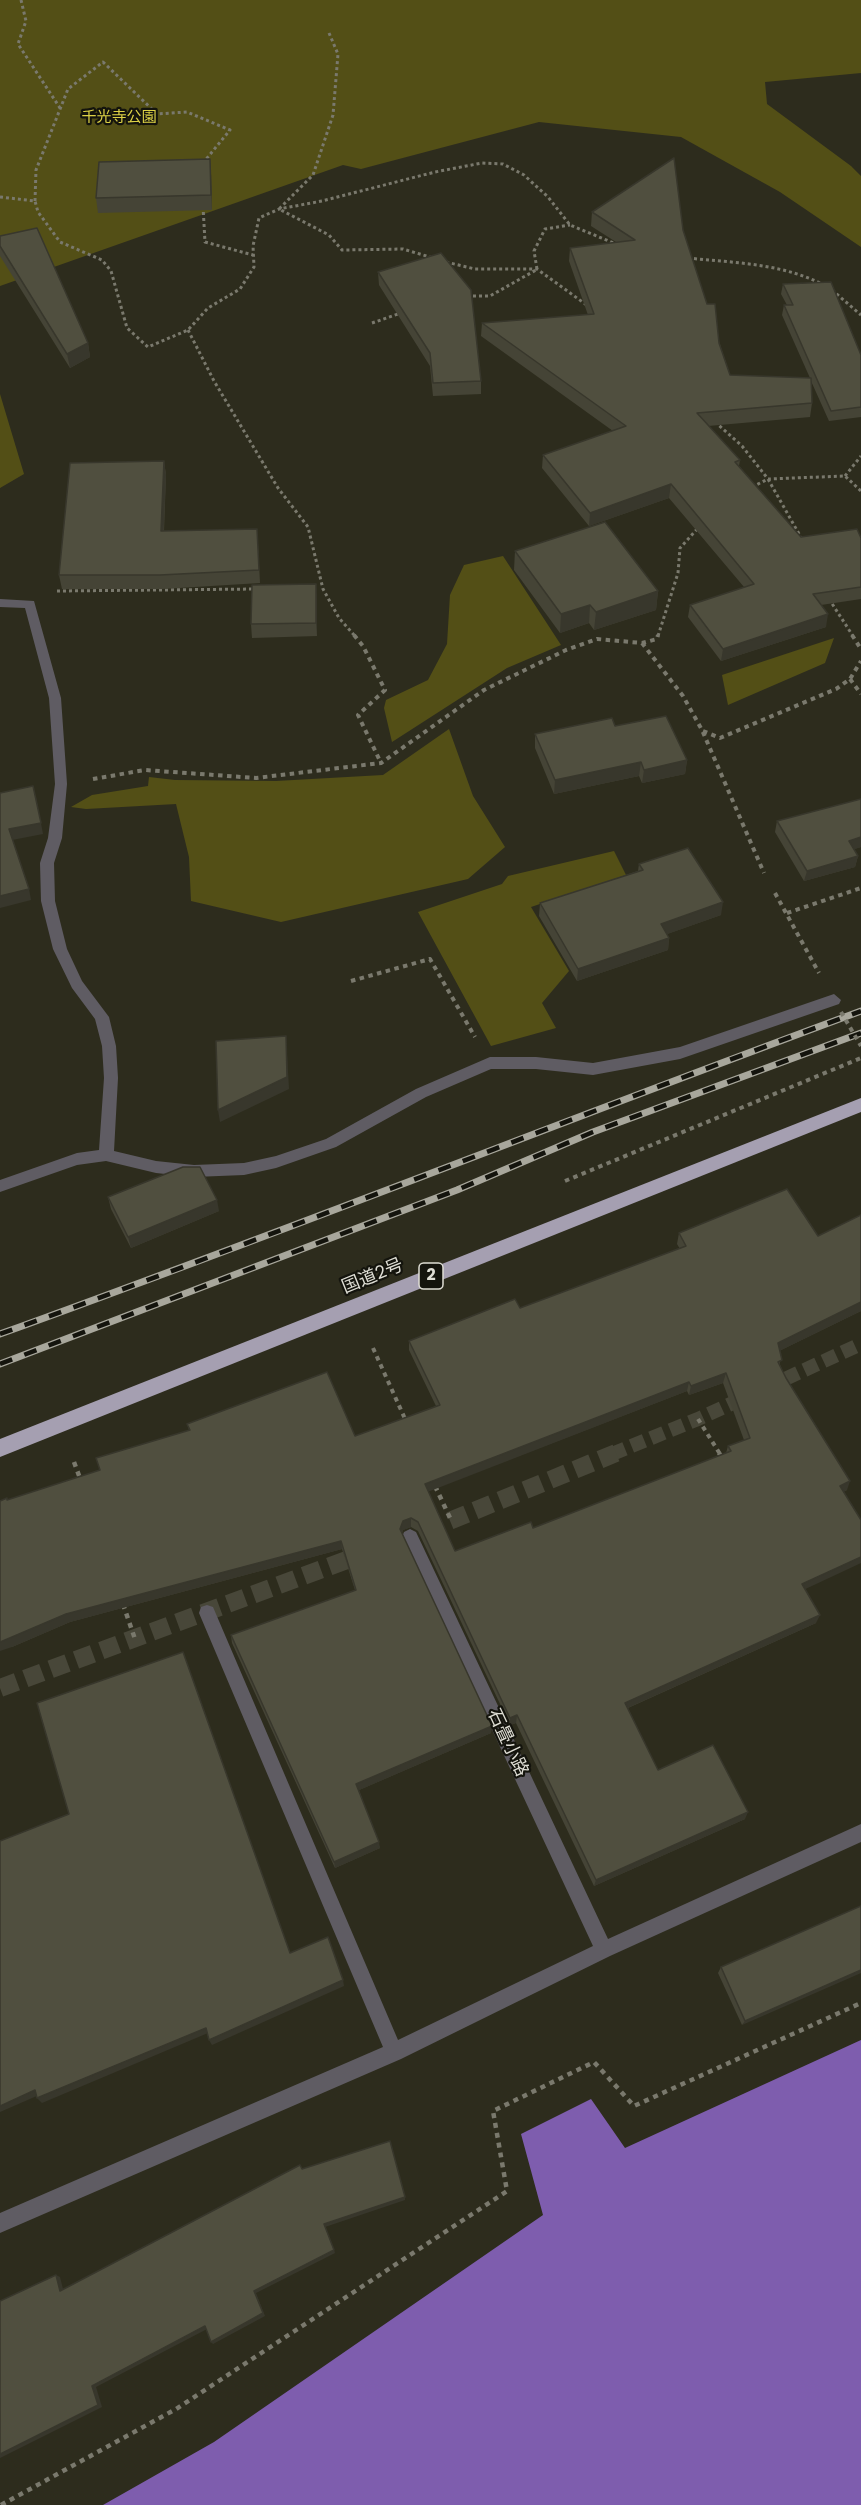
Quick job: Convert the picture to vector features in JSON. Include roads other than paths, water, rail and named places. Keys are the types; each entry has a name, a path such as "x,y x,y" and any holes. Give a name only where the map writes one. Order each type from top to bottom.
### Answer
{"highway":[{"name":"国道2号","path":"0,1448 124,1401 609,1204 861,1105"}],"street":[{"path":"0,603 30,604 55,698 61,784 55,838 47,863 48,901 60,949 77,984 102,1017 111,1078 106,1155"},
{"path":"0,1186 77,1159 106,1155 156,1167 194,1171 244,1169 276,1162 330,1143 421,1093 490,1063 536,1063 592,1070 669,1056 837,1006"},
{"name":"石畳小路","path":"410,1536 604,1950"},
{"path":"207,1613 394,2052"},
{"path":"0,2223 394,2052 604,1950 861,1833"}],"tunnel":[{"path":"612,1454 698,1419 861,1344"},
{"path":"425,1531 616,1453"},
{"path":"0,1688 363,1554"}],"railway":[{"path":"0,1334 216,1255 861,1011"},
{"path":"0,1364 457,1190 593,1132 861,1033"}],"park label":[{"name":"千光寺公園","path":"119,118"}]}
